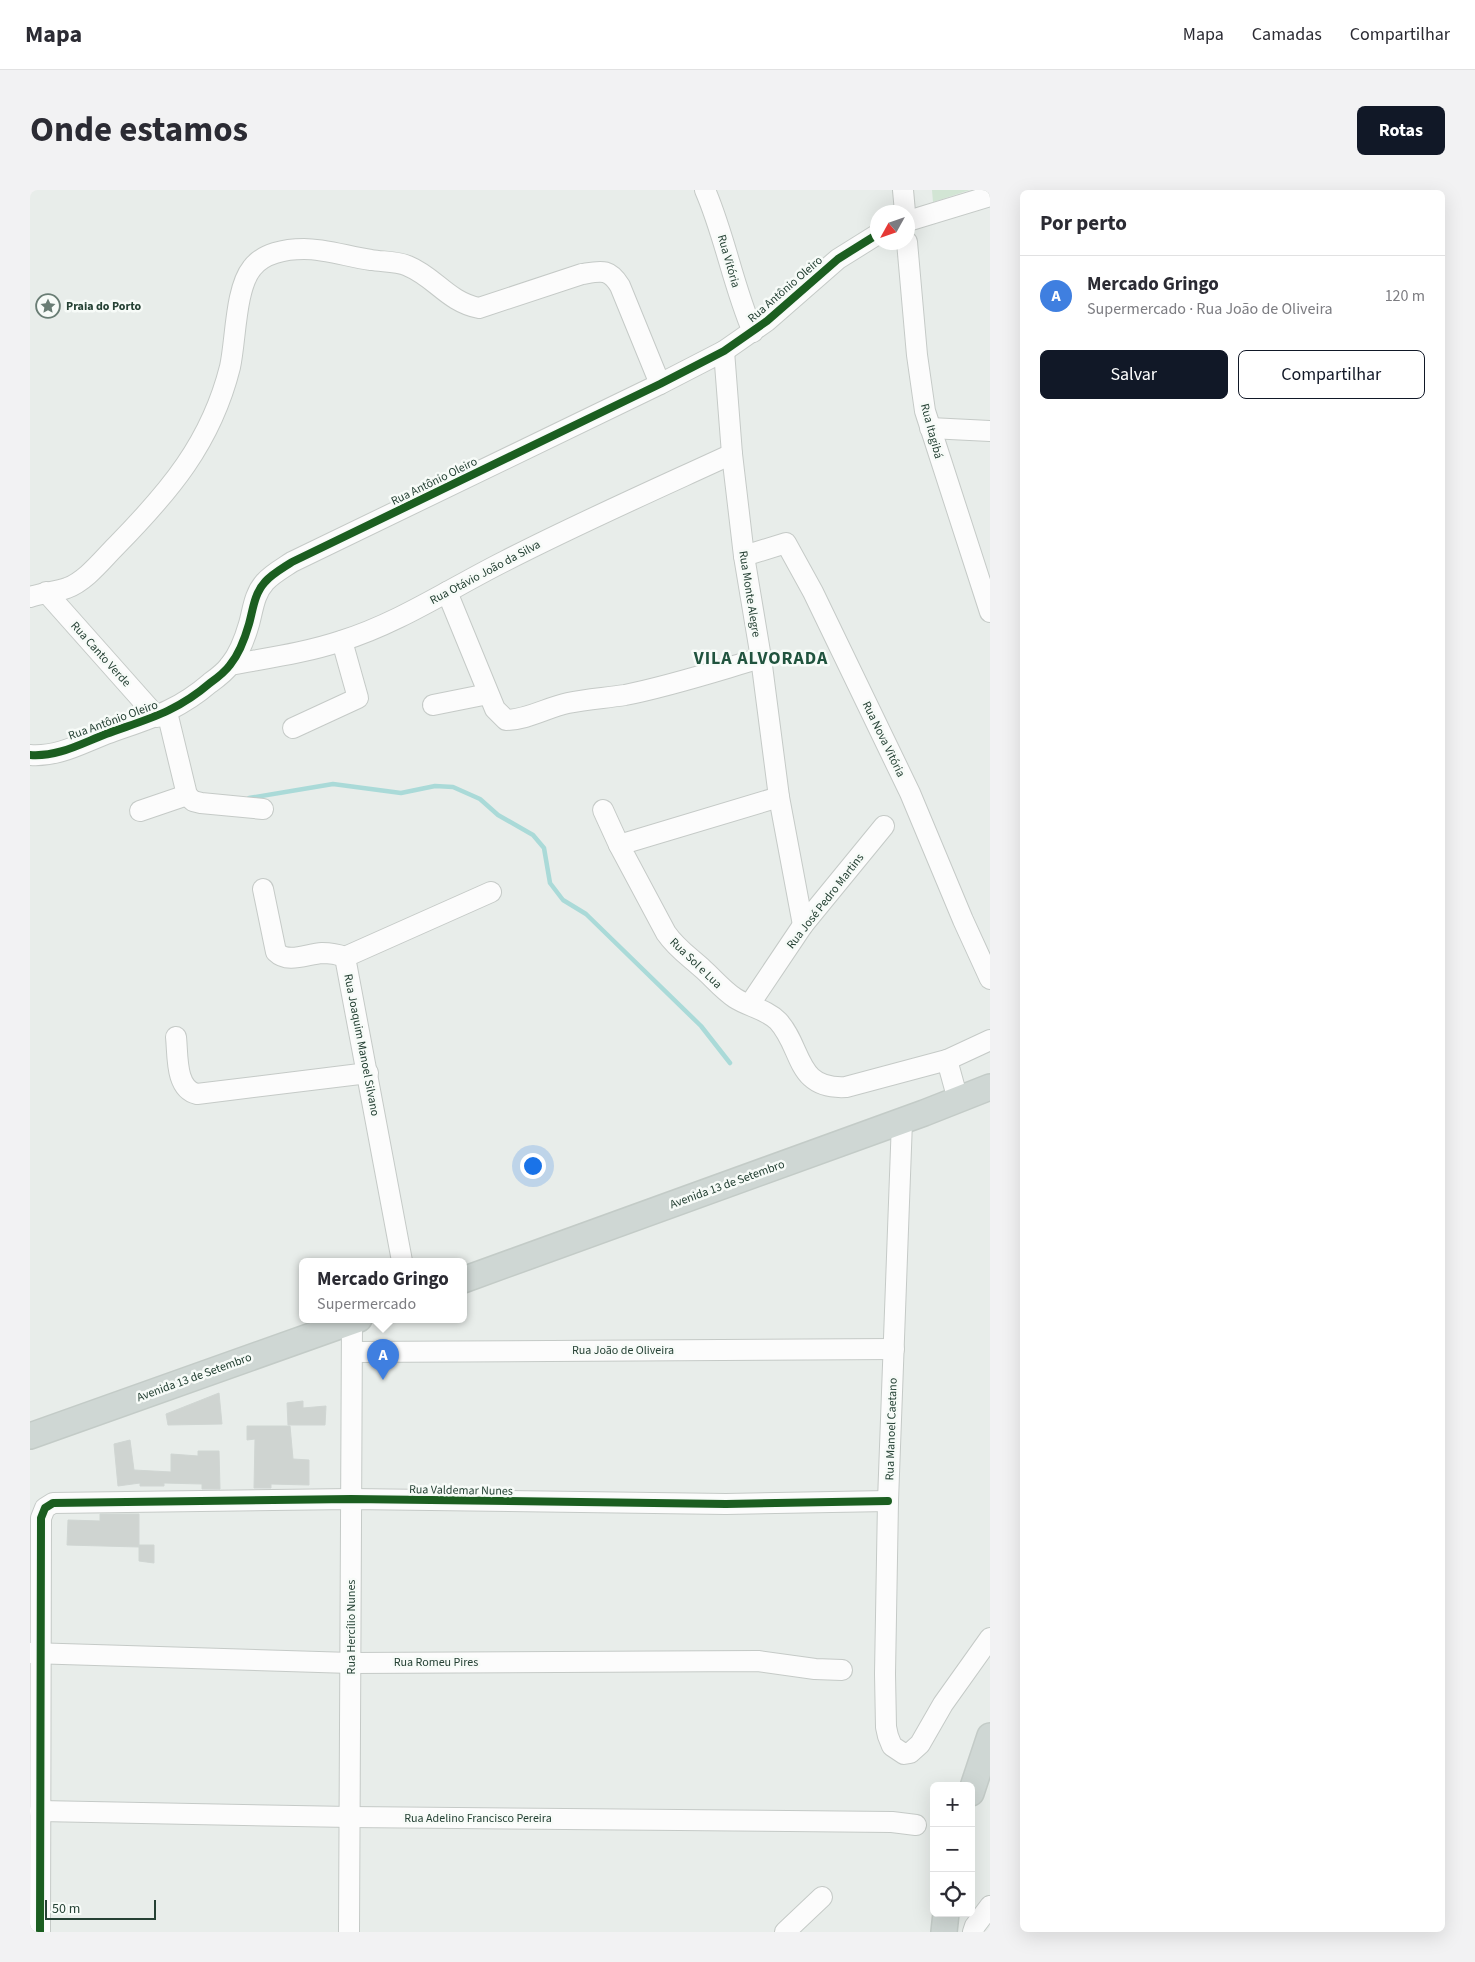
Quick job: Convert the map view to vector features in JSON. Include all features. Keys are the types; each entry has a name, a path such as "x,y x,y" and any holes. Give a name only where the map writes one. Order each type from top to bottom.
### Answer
{"main road":[{"name":"Avenida 13 de Setembro","path":"467,1279 902,1121 990,1087"},
{"name":"Avenida 13 de Setembro","path":"30,1436 348,1323"},
{"path":"975,1782 990,1736"},
{"path":"944,1932 946,1917"}],"street":[{"name":"Rua Vitória","path":"705,190 720,229 744,311 753,332"},
{"path":"904,190 905,205"},
{"path":"915,219 990,196"},
{"name":"Rua Antônio Oleiro","path":"30,755 53,755 162,714 202,691 230,666 243,643 258,591 265,582 292,562 660,384 724,351 753,332 838,258 870,239"},
{"path":"38,594 67,588 94,568 152,510 175,481 192,456 222,397 230,364 244,281 252,267 262,259 277,253 292,250 314,250 407,265 452,298 465,305 479,308 494,305 582,274 608,272 614,276 620,286 660,384"},
{"name":"Rua Itagibá","path":"908,250 917,354 926,411 988,602"},
{"name":"Rua Monte Alegre","path":"724,351 732,454 744,556 761,658 780,797 803,925"},
{"path":"930,428 990,431"},
{"name":"Rua Otávio João da Silva","path":"230,666 300,652 342,641 382,624 548,540 732,454"},
{"name":"Rua Nova Vitória","path":"744,556 786,543 813,592 910,793 990,979"},
{"path":"447,592 488,694 500,716 506,720 514,720 555,706 625,695 761,658"},
{"name":"Rua Canto Verde","path":"38,594 162,714"},
{"path":"293,728 358,698 342,641"},
{"path":"433,705 488,694"},
{"path":"162,714 186,795 193,801 201,803 263,809"},
{"path":"140,812 186,795"},
{"path":"619,845 780,797"},
{"name":"Rua Sol e Lua","path":"603,810 619,845 674,945 693,960 725,991 777,1021 784,1029 803,1066 811,1076 822,1084 833,1088 846,1088 947,1060"},
{"name":"Rua José Pedro Martins","path":"750,1004 803,925 884,826"},
{"path":"263,889 276,952 280,956 287,958 332,953 345,956"},
{"name":"Rua Joaquim Manoel Silvano","path":"401,1258 345,956 491,892"},
{"path":"176,1037 184,1086 190,1092 197,1094 368,1073"},
{"path":"958,1100 947,1060 990,1040"},
{"name":"Rua Manoel Caetano","path":"902,1121 888,1501 885,1674 886,1727 892,1746 904,1754 910,1754 920,1744 944,1704 990,1638"},
{"name":"Rua Hercílio Nunes","path":"349,1932 352,1352 356,1323"},
{"name":"Rua João de Oliveira","path":"352,1352 894,1349"},
{"name":"Rua Valdemar Nunes","path":"36,1653 41,1518 45,1508 53,1503 351,1500 726,1504 888,1501"},
{"path":"36,1653 40,1811 40,1932"},
{"name":"Rua Romeu Pires","path":"36,1653 350,1663 758,1661 815,1669 842,1670"},
{"name":"Rua Adelino Francisco Pereira","path":"40,1811 350,1817 892,1822 916,1825"},
{"path":"785,1932 822,1897"},
{"path":"973,1932 974,1926 990,1906"}],"green space":[{"path":"932,190 970,190 933,202"}],"building":[{"path":"219,1393 222,1424 168,1425 166,1414"},
{"path":"303,1401 303,1408 326,1406 325,1425 288,1425 287,1403"},
{"path":"247,1426 290,1426 293,1459 309,1460 309,1485 271,1484 271,1488 254,1488 255,1439 247,1440"},
{"path":"130,1440 134,1470 171,1472 171,1454 198,1456 198,1451 219,1451 220,1489 202,1489 202,1484 164,1483 164,1486 140,1486 140,1483 118,1486 114,1444"},
{"path":"100,1514 139,1514 139,1547 67,1545 68,1520 100,1521"},
{"path":"139,1545 154,1545 154,1563 139,1561"}],"waterway":[{"path":"249,798 333,784 401,793 435,786 453,787 480,799 498,815 533,835 544,848 550,883 563,900 586,914 701,1026 730,1063"}],"cycle path":[{"path":"30,755 50,754 69,749 148,719 185,702 221,675 233,661 246,635 258,592 265,582 278,571 292,562 660,384 724,351 767,321 838,259 870,239"},
{"path":"40,1932 41,1518 45,1508 53,1503 351,1499 726,1504 888,1501"}],"place":[{"name":"Praia do Porto","path":"48,306"},
{"name":"Mercado Gringo","path":"383,1380"}],"district":[{"name":"VILA ALVORADA","path":"761,658"}]}
